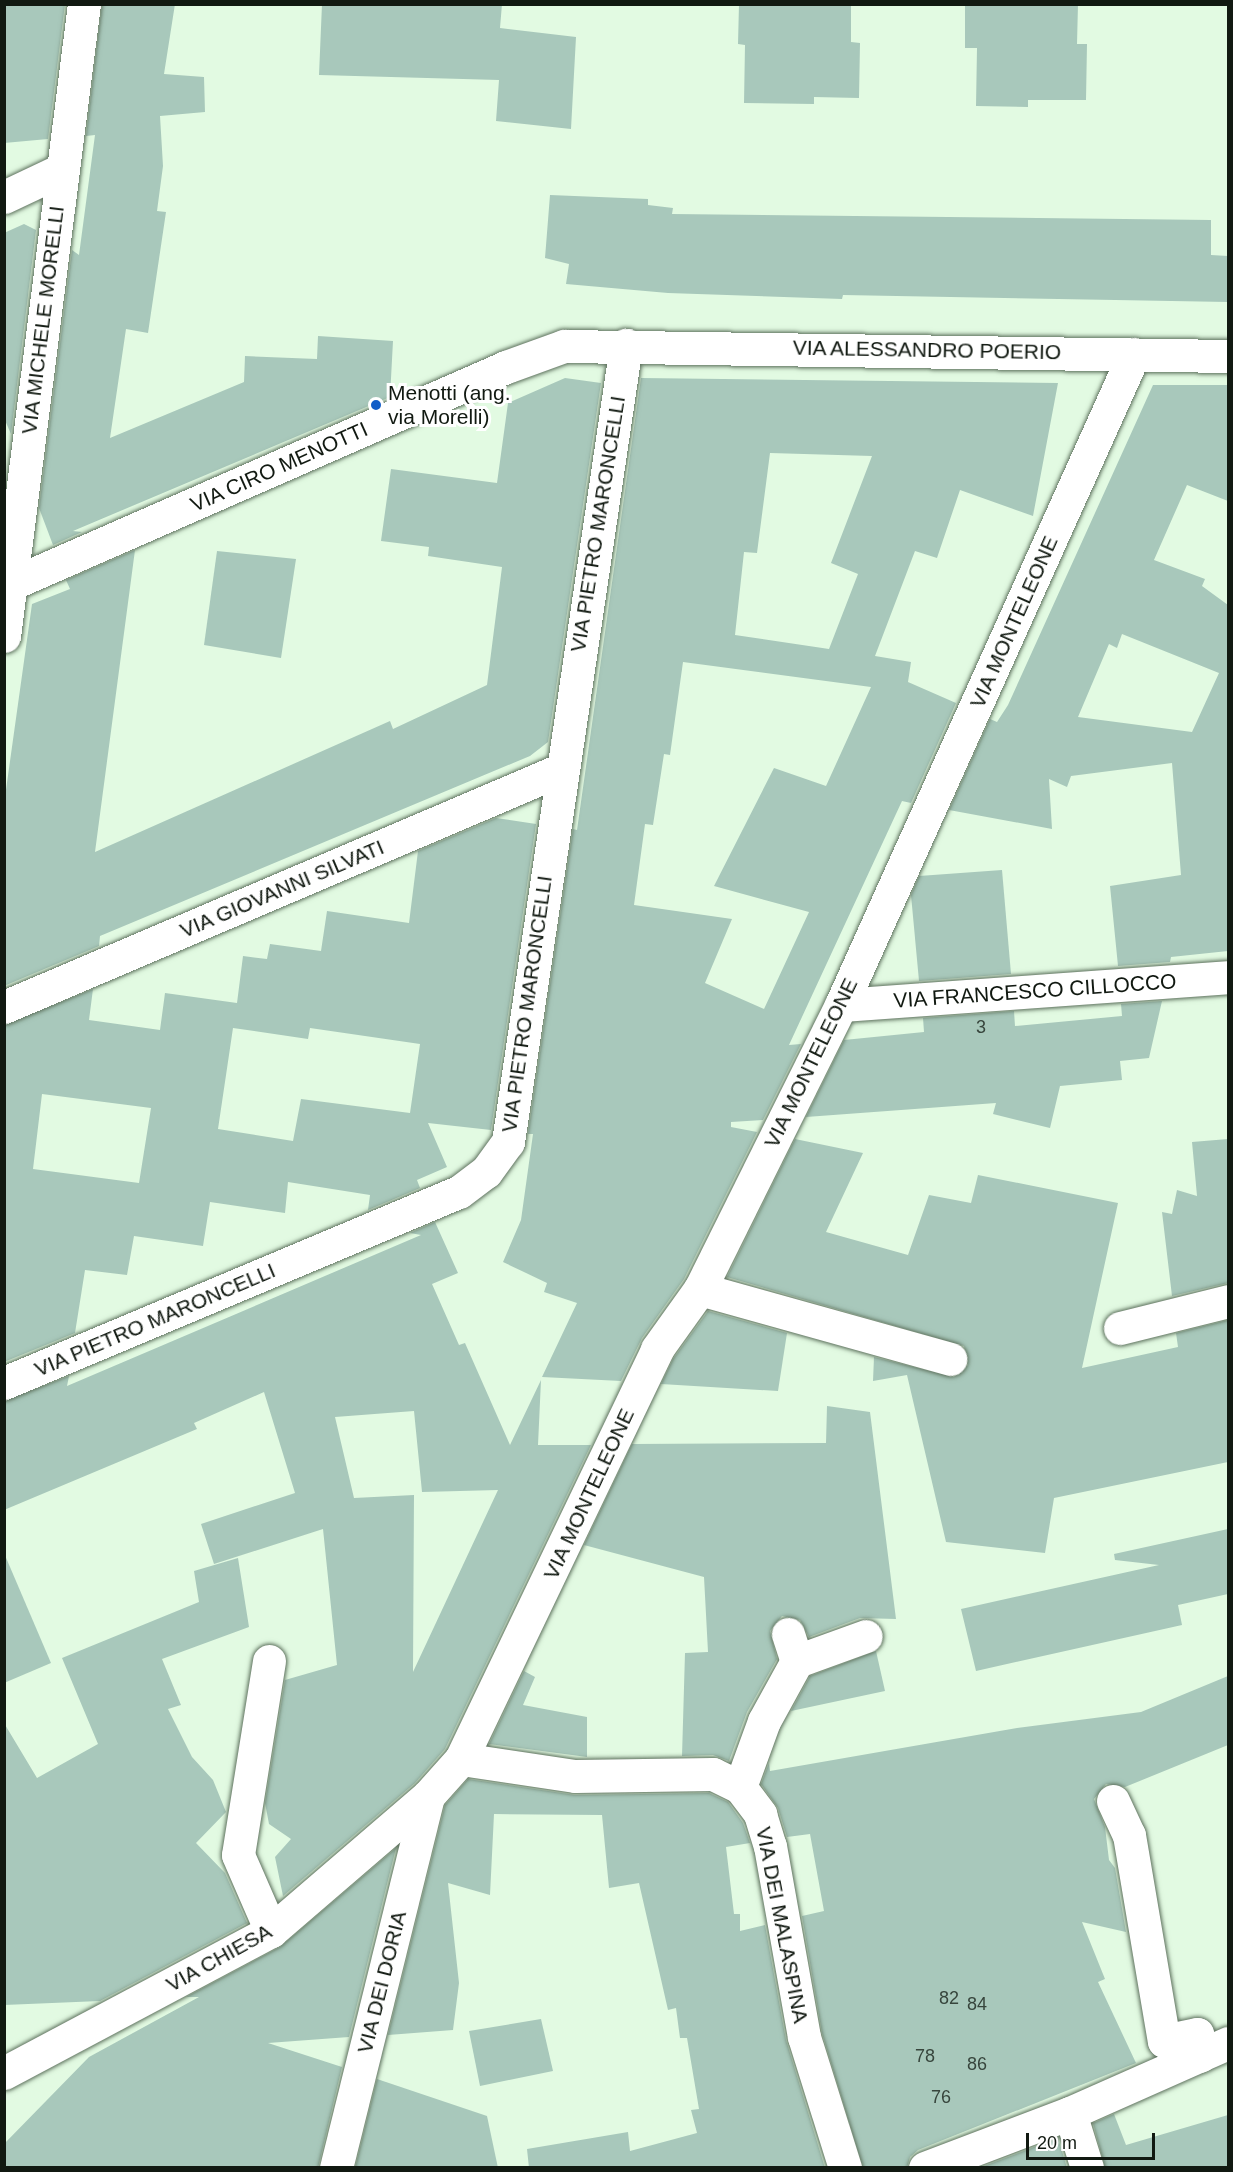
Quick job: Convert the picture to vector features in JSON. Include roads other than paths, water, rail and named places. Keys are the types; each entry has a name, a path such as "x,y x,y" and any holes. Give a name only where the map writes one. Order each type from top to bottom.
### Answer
{"street":[{"name":"VIA MICHELE MORELLI","path":"4,636 8,586 84,4"},
{"path":"4,197 61,170"},
{"name":"VIA CIRO MENOTTI","path":"8,586 506,367 564,346 626,345"},
{"name":"VIA ALESSANDRO POERIO","path":"626,345 1228,356"},
{"name":"VIA PIETRO MARONCELLI","path":"4,1383 459,1192 486,1172 508,1142 560,770 626,345"},
{"name":"VIA MONTELEONE","path":"461,1759 657,1349 700,1289 841,1005 1134,354"},
{"name":"VIA GIOVANNI SILVATI","path":"4,1007 560,770"},
{"name":"VIA FRANCESCO CILLOCCO","path":"841,1005 1228,977"},
{"path":"700,1289 950,1359"},
{"path":"1120,1328 1228,1301"},
{"path":"461,1759 574,1776 713,1774 740,1786 793,1648 866,1636"},
{"path":"269,1661 238,1855 271,1931"},
{"name":"VIA CHIESA","path":"4,2073 271,1931 428,1796 461,1759"},
{"name":"VIA DEI MALASPINA","path":"740,1786 760,1814 770,1846 804,2037 845,2168"},
{"name":"VIA DEI DORIA","path":"336,2168 428,1796"},
{"path":"925,2168 1070,2113 1214,2050 1197,2034 1164,2041 1129,1835 1113,1801"},
{"path":"1070,2113 1087,2168"}],"place":[{"name":"Menotti (ang. via Morelli)","path":"376,405"}]}
